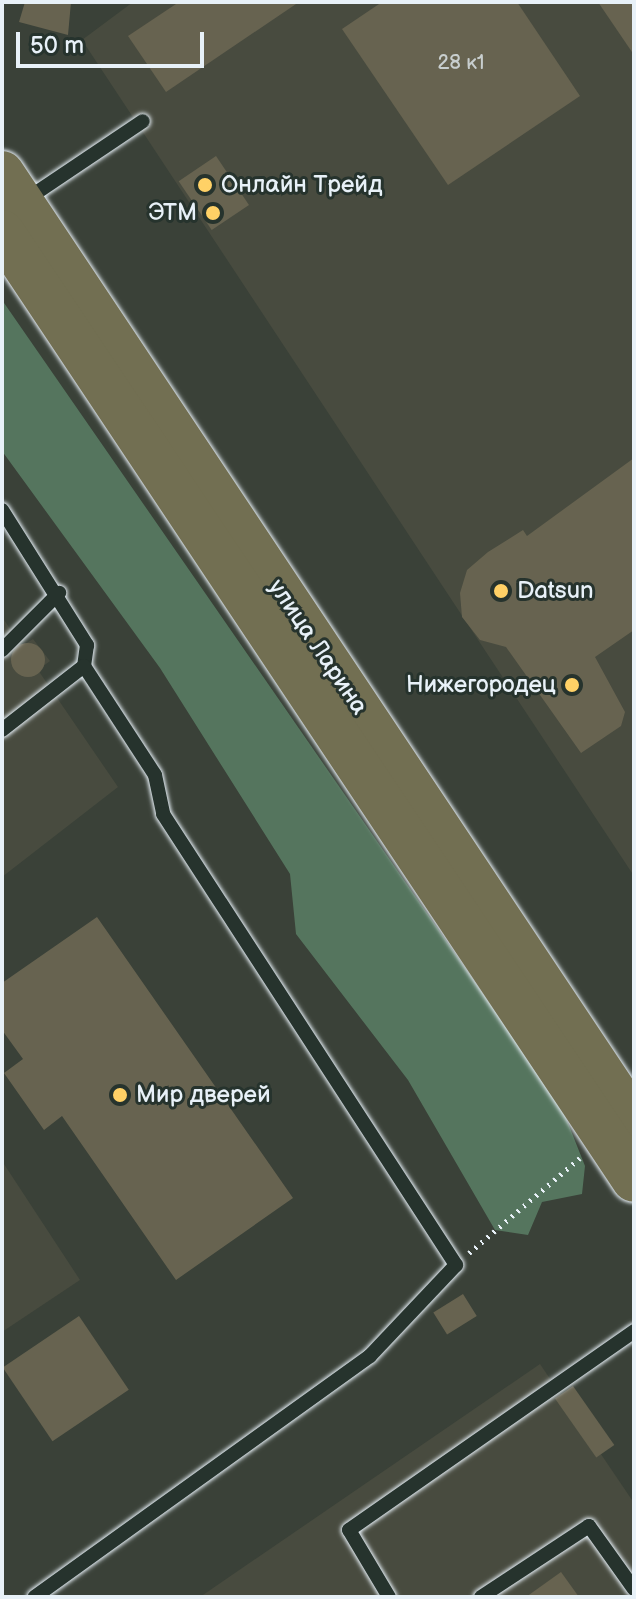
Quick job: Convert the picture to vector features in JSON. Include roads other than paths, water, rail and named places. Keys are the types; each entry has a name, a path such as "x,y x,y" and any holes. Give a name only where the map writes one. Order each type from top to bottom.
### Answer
{"main road":[{"name":"улица Ларина","path":"9,202 620,1130 634,1180"}],"lane":[{"path":"9,202 143,121"},
{"path":"2,510 59,593 87,645 84,666 155,775 163,814 456,1265 370,1356 34,1597"},
{"path":"2,650 59,593"},
{"path":"2,730 84,666"},
{"path":"389,1597 349,1530 634,1331"},
{"path":"481,1597 589,1526 634,1589"}],"place":[{"name":"Онлайн Трейд","path":"205,185"},
{"name":"ЭТМ","path":"213,213"},
{"name":"Datsun","path":"501,591"},
{"name":"Нижегородец","path":"572,685"},
{"name":"Мир дверей","path":"120,1095"}]}
